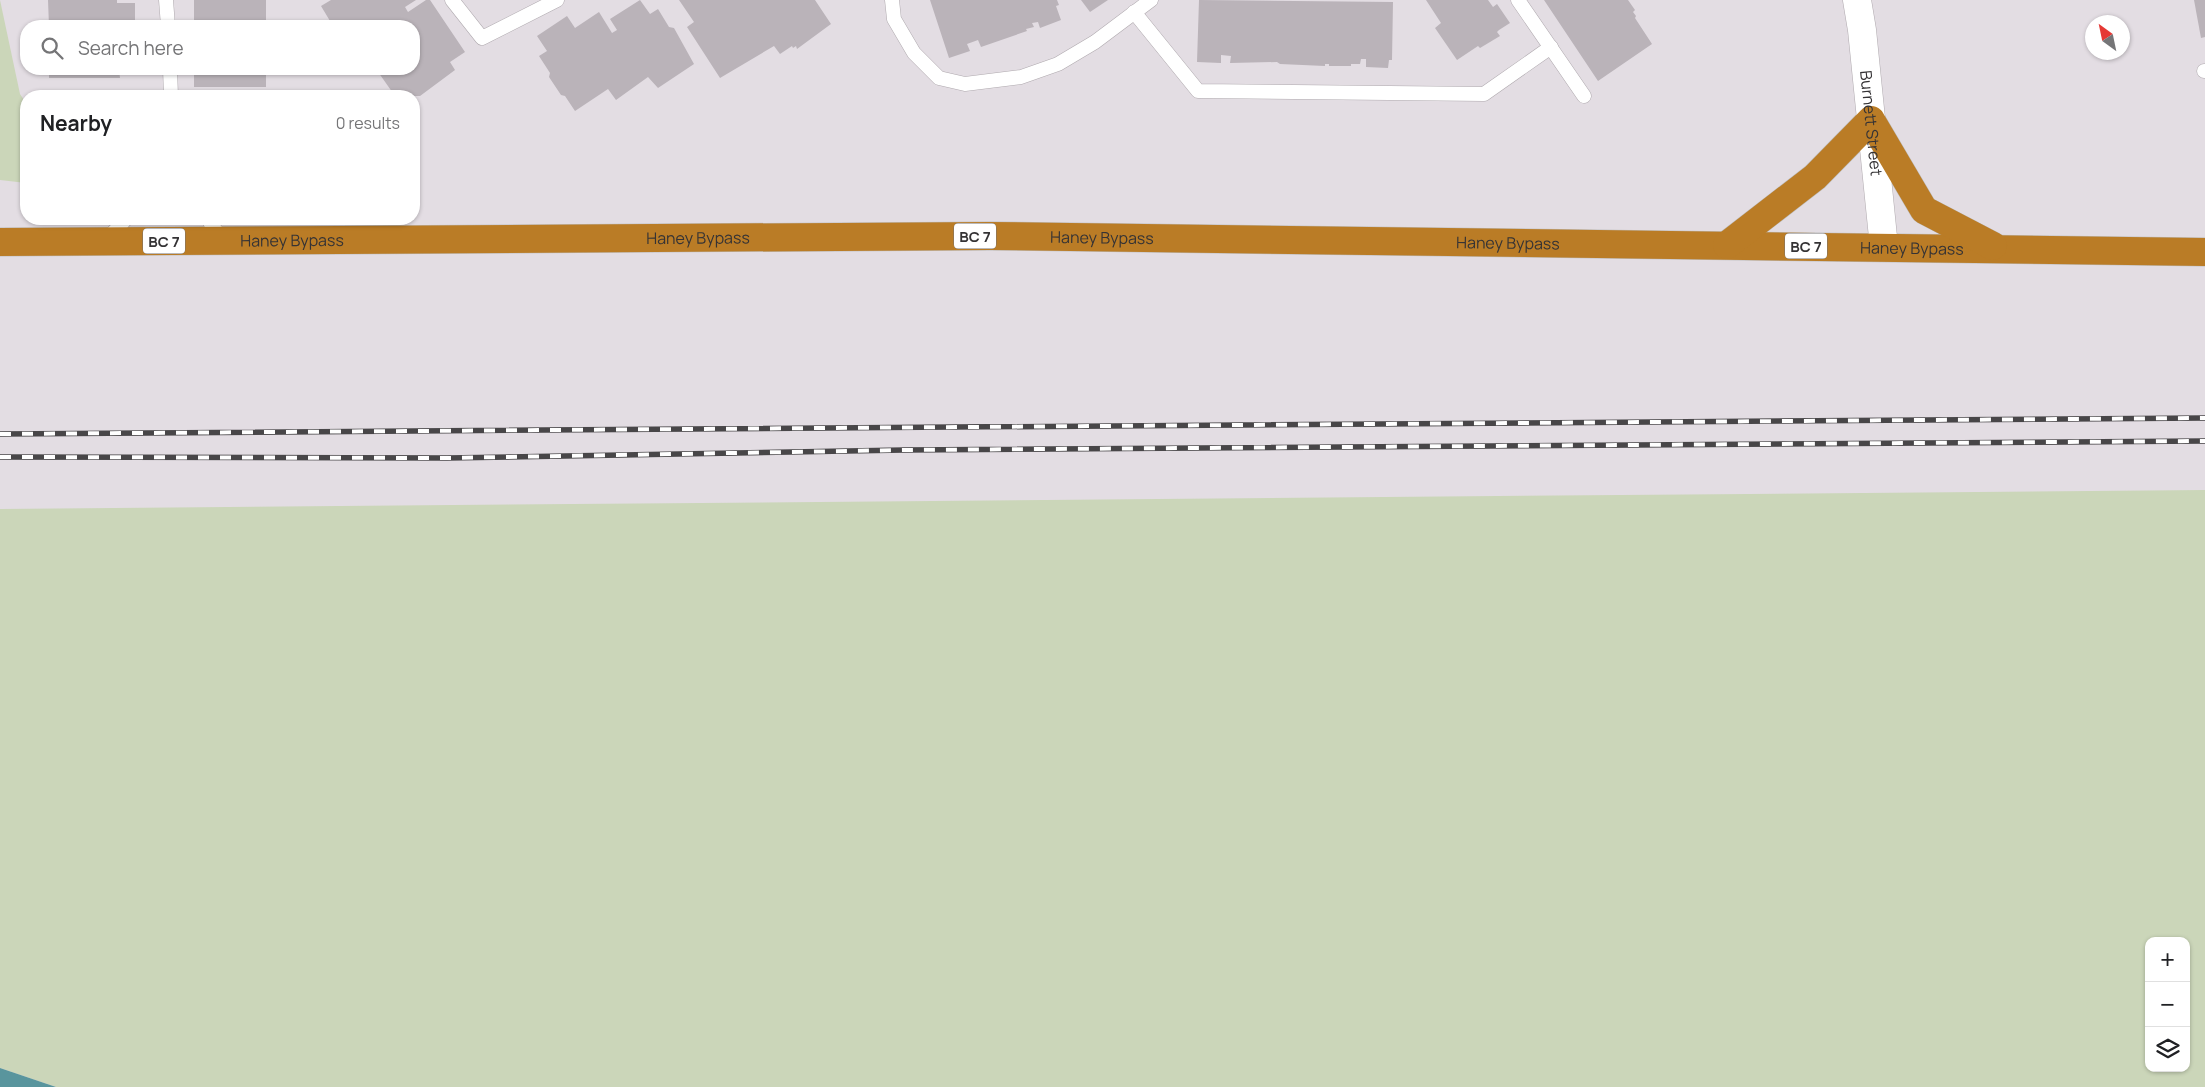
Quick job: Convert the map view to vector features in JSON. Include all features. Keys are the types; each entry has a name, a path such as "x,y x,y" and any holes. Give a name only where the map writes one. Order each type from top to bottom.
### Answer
{"highway":[{"path":"1727,245 1816,176 1871,120 1924,210 1997,249"},
{"name":"Haney Bypass","path":"0,242 106,241 215,230 990,236 2205,252"}],"street":[{"name":"Burnett Street","path":"1857,0 1860,9 1884,247"}],"lane":[{"path":"166,0 168,20"},
{"path":"452,0 482,38 557,0"},
{"path":"892,0 894,19 914,53 938,78 964,84 1021,77 1058,64 1095,42 1151,0"},
{"path":"1518,0 1584,96"},
{"path":"1134,12 1198,91 1484,94 1550,46"},
{"path":"170,75 171,90"},
{"path":"106,241 121,225"}],"green space":[{"path":"0,0 20,94 20,182 0,180"},
{"path":"2205,490 2205,1087 56,1087 0,1068 0,509"}],"water":[{"path":"0,1068 56,1087 0,1087"}],"building":[{"path":"48,0 117,0 117,3 135,3 135,20 49,20"},
{"path":"194,0 266,0 266,20 194,20"},
{"path":"331,0 416,0 405,7 408,12 426,0 430,0 465,52 450,62 455,70 420,96 420,90 391,90 380,75 420,75 420,20 329,20 321,6"},
{"path":"640,0 650,14 658,9 669,27 674,28 694,64 658,88 648,77 616,100 608,89 575,111 549,77 550,73 539,56 547,51 537,36 567,16 575,28 599,12 612,33 617,30 610,19"},
{"path":"679,0 815,0 831,24 797,49 796,46 793,48 792,46 780,54 774,46 720,78 687,27 694,22"},
{"path":"930,0 1057,0 1059,5 1056,6 1061,20 1040,28 1038,22 1032,23 1034,27 1026,29 1027,31 981,47 978,40 967,44 970,51 949,58"},
{"path":"1081,0 1108,0 1090,12"},
{"path":"1199,0 1393,2 1392,60 1389,60 1388,68 1366,67 1366,59 1361,59 1360,64 1351,64 1351,66 1280,64 1277,62 1230,63 1231,56 1221,55 1221,63 1197,62"},
{"path":"1426,0 1488,0 1493,7 1497,4 1510,23 1497,32 1500,36 1480,48 1478,46 1457,60 1435,28 1441,23"},
{"path":"1544,0 1628,0 1635,10 1633,12 1636,16 1635,18 1652,44 1598,81"},
{"path":"2194,0 2205,0 2205,37 2201,38"},
{"path":"49,75 120,75 120,78 49,78"},
{"path":"194,75 266,75 266,87 194,87"}],"railway":[{"path":"0,434 2205,418"},
{"path":"0,457 447,458 904,450 2205,441"}]}
